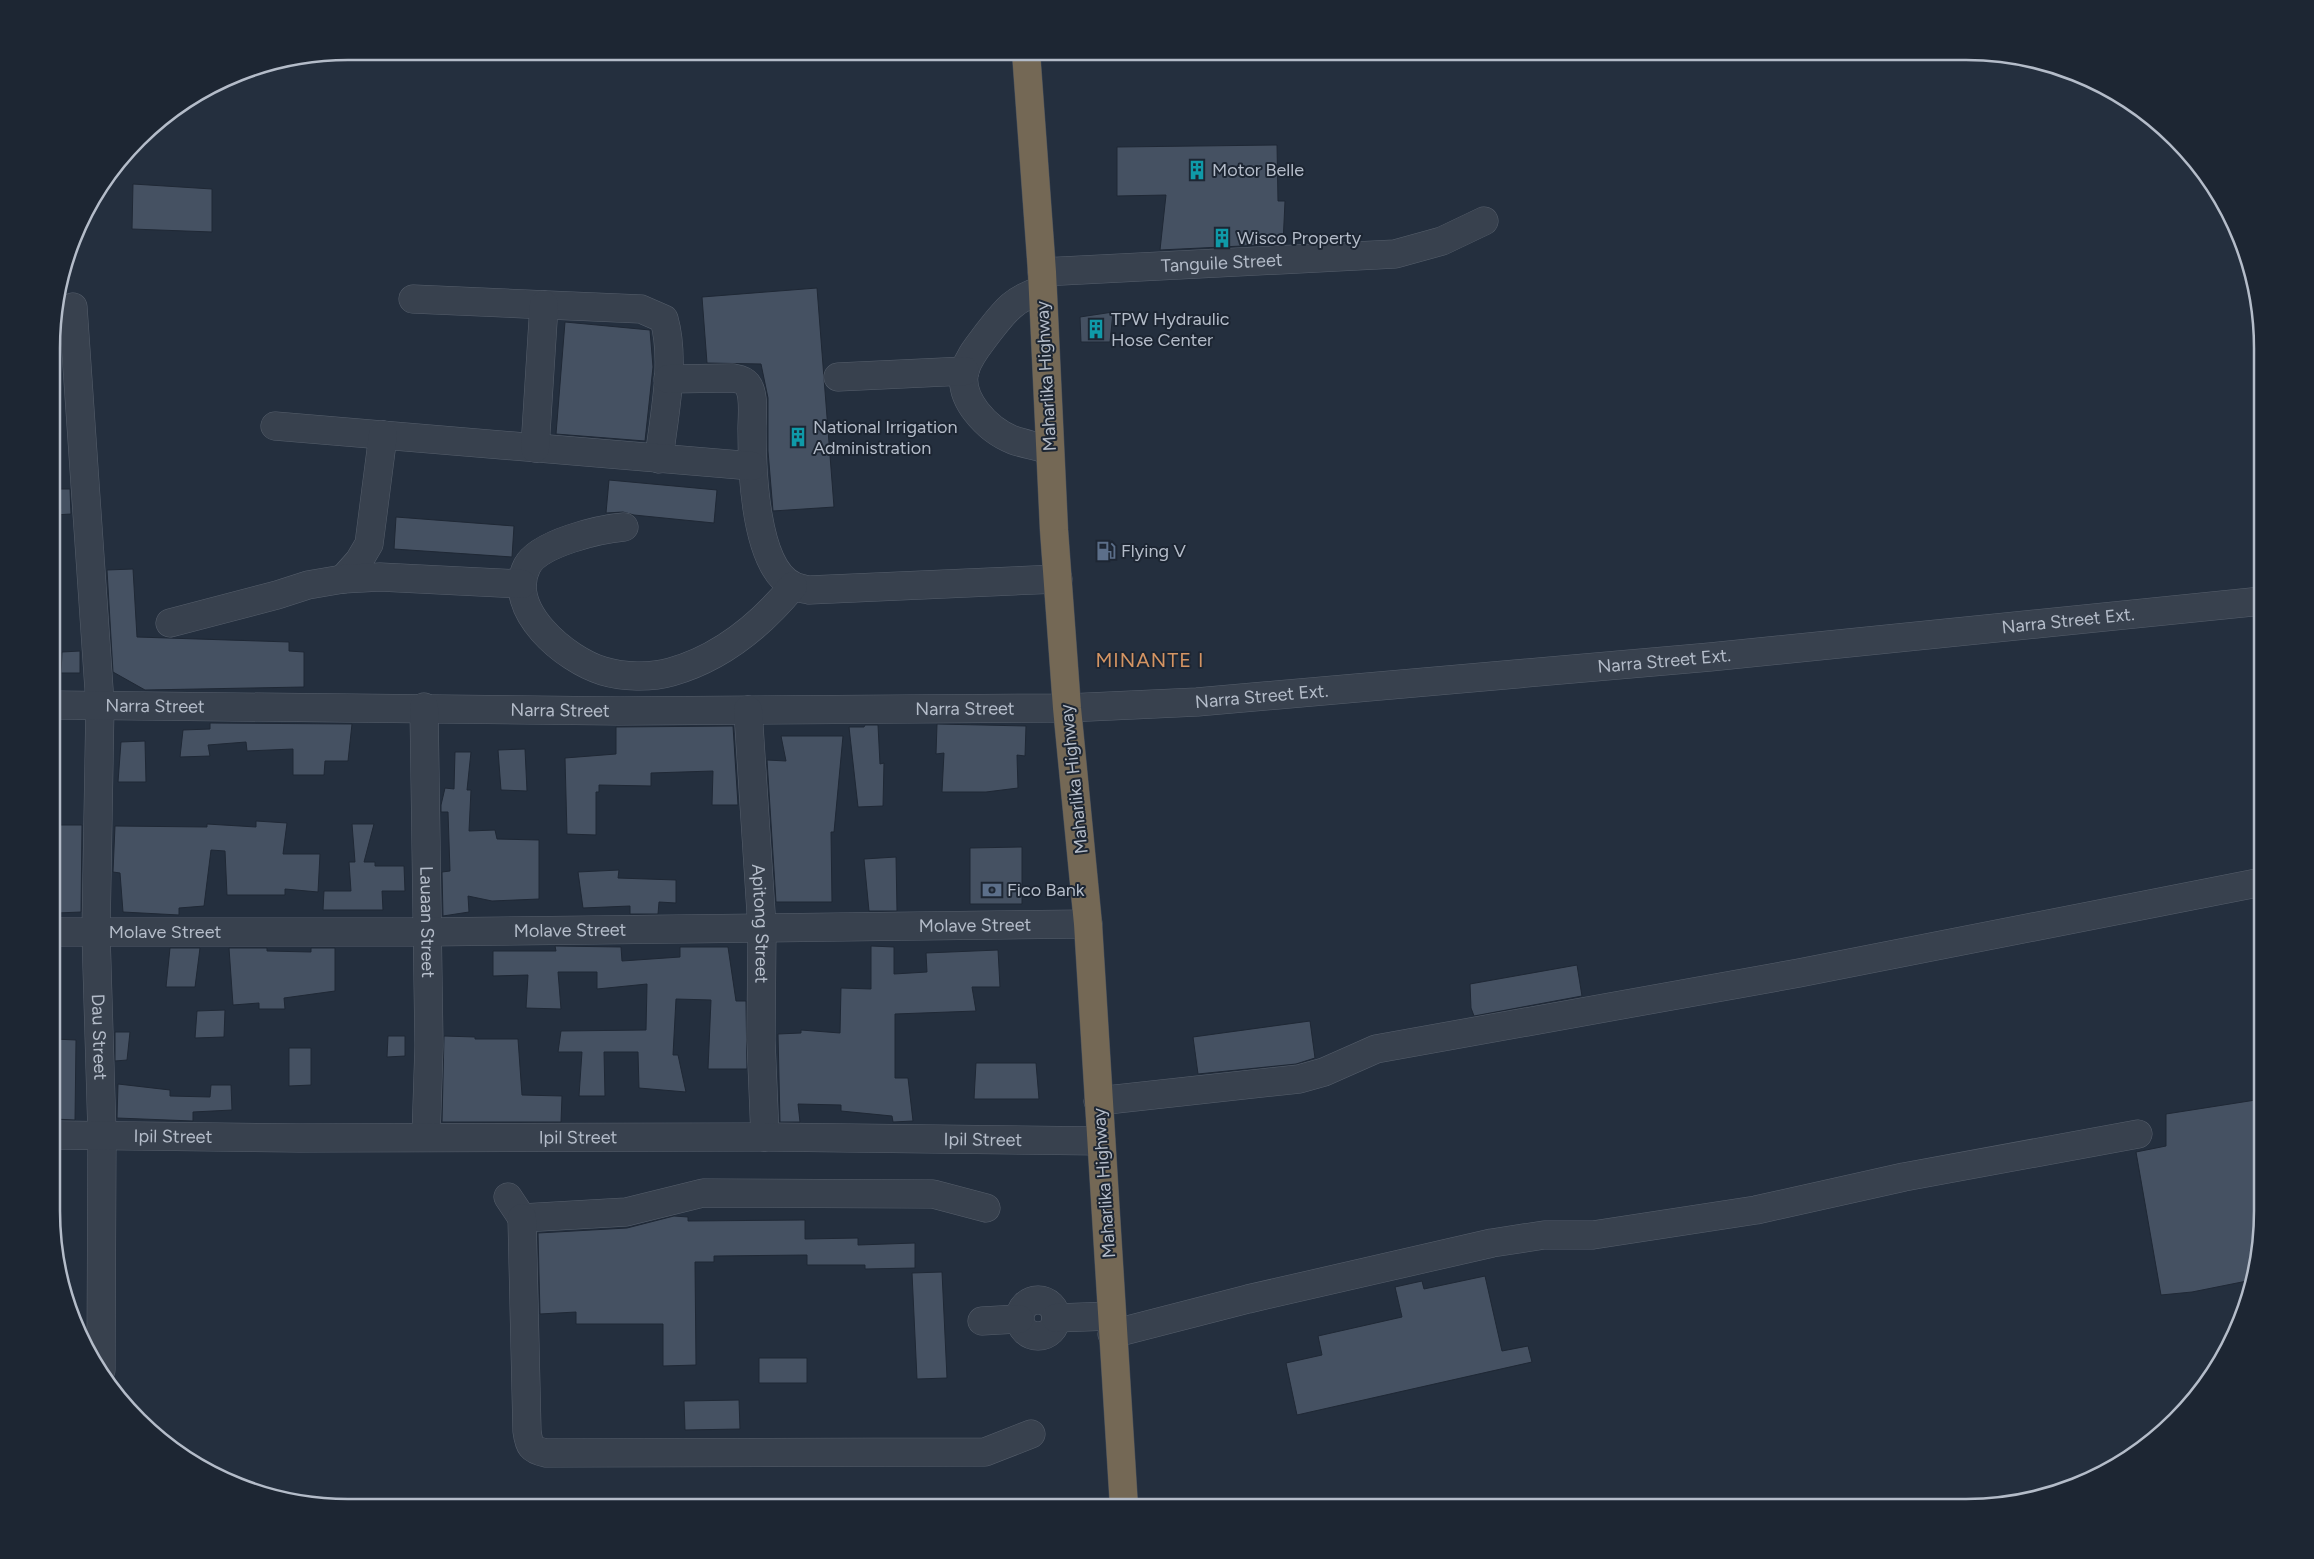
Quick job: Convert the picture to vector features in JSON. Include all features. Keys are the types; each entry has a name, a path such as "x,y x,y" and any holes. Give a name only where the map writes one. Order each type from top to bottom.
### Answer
{"highway":[{"name":"Maharlika Highway","path":"1027,60 1042,281 1049,450 1067,708 1088,924 1123,1499"}],"street":[{"name":"Tanguile Street","path":"965,371 971,355 1008,309 1042,281 1395,254 1442,241 1484,221"},
{"path":"412,299 641,309 654,313 664,319 668,379 659,459"},
{"path":"535,448 544,305"},
{"name":"Dau Street","path":"73,307 100,704 96,933 102,1134 100,1357"},
{"path":"838,377 965,371 966,392 980,417 1008,438 1049,450"},
{"path":"668,379 733,378 740,379 747,384 751,398 752,466 760,529 767,554 778,573 793,586 809,590 1058,579"},
{"path":"275,426 752,466"},
{"path":"342,579 359,561 368,544 383,436"},
{"path":"624,527 604,528 570,538 546,550 528,564 522,584 524,599 530,613 551,639 567,654 603,671 626,675 670,673 707,659 732,644 770,614 793,586"},
{"path":"170,623 308,585 342,579 380,577 522,584"},
{"name":"Narra Street Ext.","path":"1067,708 1197,702 1504,676 2254,601"},
{"name":"Narra Street","path":"60,705 424,707 619,711 1067,708"},
{"name":"Lauaan Street","path":"424,707 429,1046 426,1137"},
{"name":"Apitong Street","path":"748,710 762,928 761,1040 764,1137"},
{"path":"1098,1101 1299,1079 1324,1072 1376,1049 1799,973 2254,884"},
{"name":"Molave Street","path":"60,932 426,932 1088,924"},
{"path":"982,1321 1020,1320 1026,1332 1038,1336 1051,1331 1056,1318 1112,1325 1248,1299 1492,1243 1544,1235 1593,1235 1756,1210 1904,1177 2138,1134"},
{"name":"Ipil Street","path":"60,1135 299,1138 764,1137 1101,1141"},
{"path":"986,1208 924,1193 704,1193 626,1212 515,1207 529,1445 534,1451 546,1453 986,1452 1031,1434"}],"building":[{"path":"1277,145 1278,201 1285,201 1283,244 1160,250 1166,195 1117,196 1117,147"},
{"path":"133,184 212,189 212,232 132,229"},
{"name":"National Irrigation Administration","path":"817,288 834,507 773,511 768,451 768,398 761,364 707,363 702,297"},
{"name":"TPW Hydraulic Hose Center","path":"1113,312 1110,342 1081,342 1080,317"},
{"path":"565,322 650,330 653,367 645,441 556,434"},
{"path":"609,480 717,490 714,523 634,515 623,512 606,513"},
{"path":"60,489 70,489 71,514 60,515"},
{"path":"396,517 514,526 512,557 394,549"},
{"path":"133,569 137,637 289,642 289,651 304,652 304,687 145,690 113,672 107,570"},
{"path":"80,651 80,673 61,673 62,652"},
{"path":"210,723 352,724 348,761 325,761 324,775 293,775 293,749 247,751 246,742 208,745 210,756 180,757 183,730 210,729"},
{"path":"937,724 1026,726 1025,756 1017,755 1018,788 986,792 942,792 944,753 936,754"},
{"path":"865,725 878,725 880,764 884,763 883,806 858,807 849,727 864,727"},
{"path":"733,726 738,805 712,805 713,771 651,773 651,786 599,785 599,792 596,792 596,835 567,834 565,758 616,754 616,727"},
{"path":"781,736 843,736 834,832 831,832 832,902 776,902 767,760 786,761"},
{"path":"145,741 146,782 118,782 121,742"},
{"path":"525,749 527,791 501,790 498,750"},
{"path":"455,752 471,752 467,790 471,790 469,831 495,830 497,839 539,840 539,899 492,901 468,896 469,912 443,916 442,872 450,871 448,812 441,812 441,805 445,788 454,789"},
{"path":"256,821 287,823 283,854 320,854 318,892 285,889 285,895 227,895 225,851 211,850 204,906 179,908 179,915 123,912 120,873 113,872 115,826 207,827 207,824 256,827"},
{"path":"352,824 374,824 364,862 375,862 375,866 404,866 405,891 382,891 383,910 323,910 324,891 351,891 349,862 355,862"},
{"path":"60,825 82,825 81,912 60,913"},
{"path":"1022,847 1022,904 970,904 970,848"},
{"path":"896,857 897,911 869,911 864,859"},
{"path":"619,870 618,878 676,880 676,903 659,902 658,914 630,914 630,906 583,908 578,872"},
{"path":"555,946 621,947 622,961 680,957 680,947 728,947 736,1001 746,1001 747,1069 708,1069 711,1000 676,999 673,1055 678,1055 686,1092 639,1088 638,1052 604,1052 605,1096 579,1096 582,1052 558,1052 561,1031 646,1030 647,984 597,989 597,972 558,972 561,1009 526,1008 528,975 493,976 493,951 556,951"},
{"path":"871,946 894,947 894,974 927,972 926,953 998,950 1000,987 972,987 976,1011 895,1014 895,1078 908,1078 913,1121 893,1122 892,1116 841,1111 841,1105 798,1104 800,1122 780,1122 778,1034 801,1033 801,1030 840,1033 841,988 871,989"},
{"path":"170,948 200,948 195,987 166,987"},
{"path":"229,948 267,948 267,951 311,952 311,948 335,948 335,991 284,998 285,1009 259,1009 259,1003 233,1005"},
{"path":"1577,965 1582,996 1474,1016 1471,1008 1470,984"},
{"path":"225,1010 224,1037 195,1038 197,1011"},
{"path":"1310,1021 1315,1058 1296,1064 1198,1074 1193,1037"},
{"path":"115,1032 130,1032 127,1060 115,1061"},
{"path":"388,1036 405,1036 405,1056 387,1057"},
{"path":"444,1036 475,1037 475,1039 518,1039 522,1095 562,1096 561,1122 442,1122"},
{"path":"60,1039 76,1040 75,1120 60,1119"},
{"path":"289,1048 311,1048 311,1085 289,1086"},
{"path":"976,1063 1036,1063 1039,1099 974,1099"},
{"path":"118,1084 170,1090 170,1096 210,1097 211,1085 231,1085 232,1110 193,1112 193,1121 117,1118"},
{"path":"2254,1100 2254,1211 2252,1249 2245,1281 2192,1292 2161,1295 2136,1152 2166,1146 2166,1114"},
{"path":"674,1216 688,1217 688,1221 805,1220 805,1239 858,1238 858,1245 915,1243 915,1268 865,1269 865,1265 807,1265 807,1255 714,1256 714,1262 695,1262 696,1365 663,1366 663,1324 576,1324 576,1312 540,1314 538,1233 627,1228"},
{"path":"942,1272 947,1378 917,1379 912,1273"},
{"path":"1485,1276 1502,1351 1528,1346 1532,1362 1297,1415 1286,1363 1322,1355 1318,1336 1402,1317 1395,1287 1422,1281 1424,1289"},
{"path":"759,1358 807,1358 807,1383 759,1383"},
{"path":"739,1400 740,1429 685,1430 684,1401"}],"place":[{"name":"Motor Belle","path":"1197,170"},
{"name":"Wisco Property","path":"1222,238"},
{"name":"TPW Hydraulic Hose Center","path":"1096,329"},
{"name":"National Irrigation Administration","path":"798,437"},
{"name":"Flying V","path":"1106,551"},
{"name":"Fico Bank","path":"992,890"}],"district":[{"name":"MINANTE I","path":"1150,660"}]}
